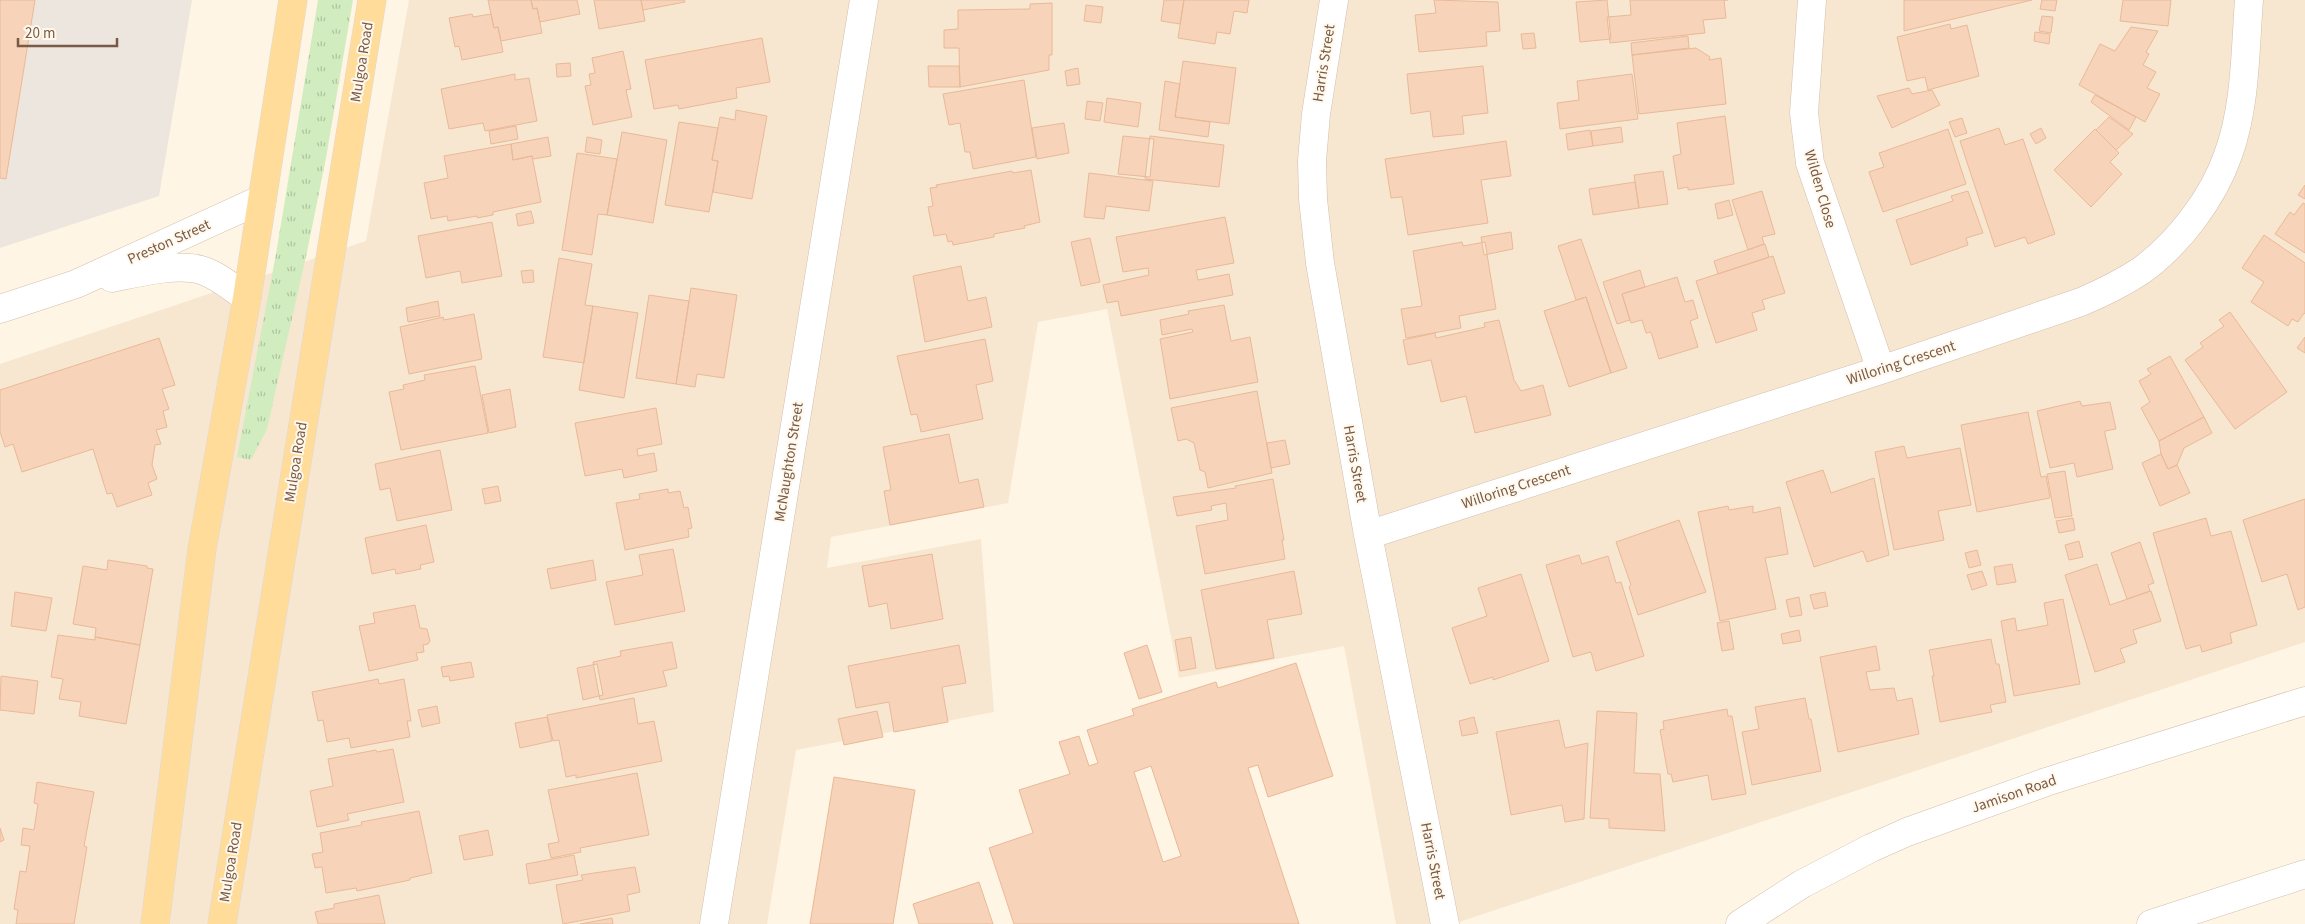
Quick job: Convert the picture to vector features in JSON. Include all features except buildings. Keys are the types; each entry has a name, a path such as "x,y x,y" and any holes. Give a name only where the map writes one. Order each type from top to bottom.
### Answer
{"main road":[{"path":"155,924 202,549 247,298 293,0"},
{"name":"Mulgoa Road","path":"222,924 372,0"}],"street":[{"name":"McNaughton Street","path":"714,924 864,0"},
{"name":"Harris Street","path":"1334,0 1316,114 1312,161 1312,199 1320,263 1368,535 1445,924"},
{"name":"Wilden Close","path":"1812,0 1804,113 1810,164 1880,370"},
{"name":"Willoring Crescent","path":"1368,535 1880,370 2081,302 2109,289 2142,269 2168,246 2192,219 2210,192 2228,155 2242,91 2249,0"},
{"name":"Preston Street","path":"0,309 76,284 262,199"},
{"name":"Preston Street","path":"76,284 143,272 185,268 200,270 214,276 247,298"},
{"name":"Jamison Road","path":"1740,924 1802,884 1870,848 1907,832 2046,782 2305,701"},
{"path":"2151,924 2305,874"}],"shaded area":[{"path":"0,0 192,0 159,196 0,248"},
{"path":"409,0 2305,0 2305,642 1453,924 1396,924 1344,646 1179,678 1107,309 1038,322 1008,503 831,537 827,568 981,539 994,712 796,750 767,924 0,924 0,364 366,241"}],"green space":[{"path":"318,0 353,0 326,158 307,252 267,429 251,460 237,457 276,254"}]}
